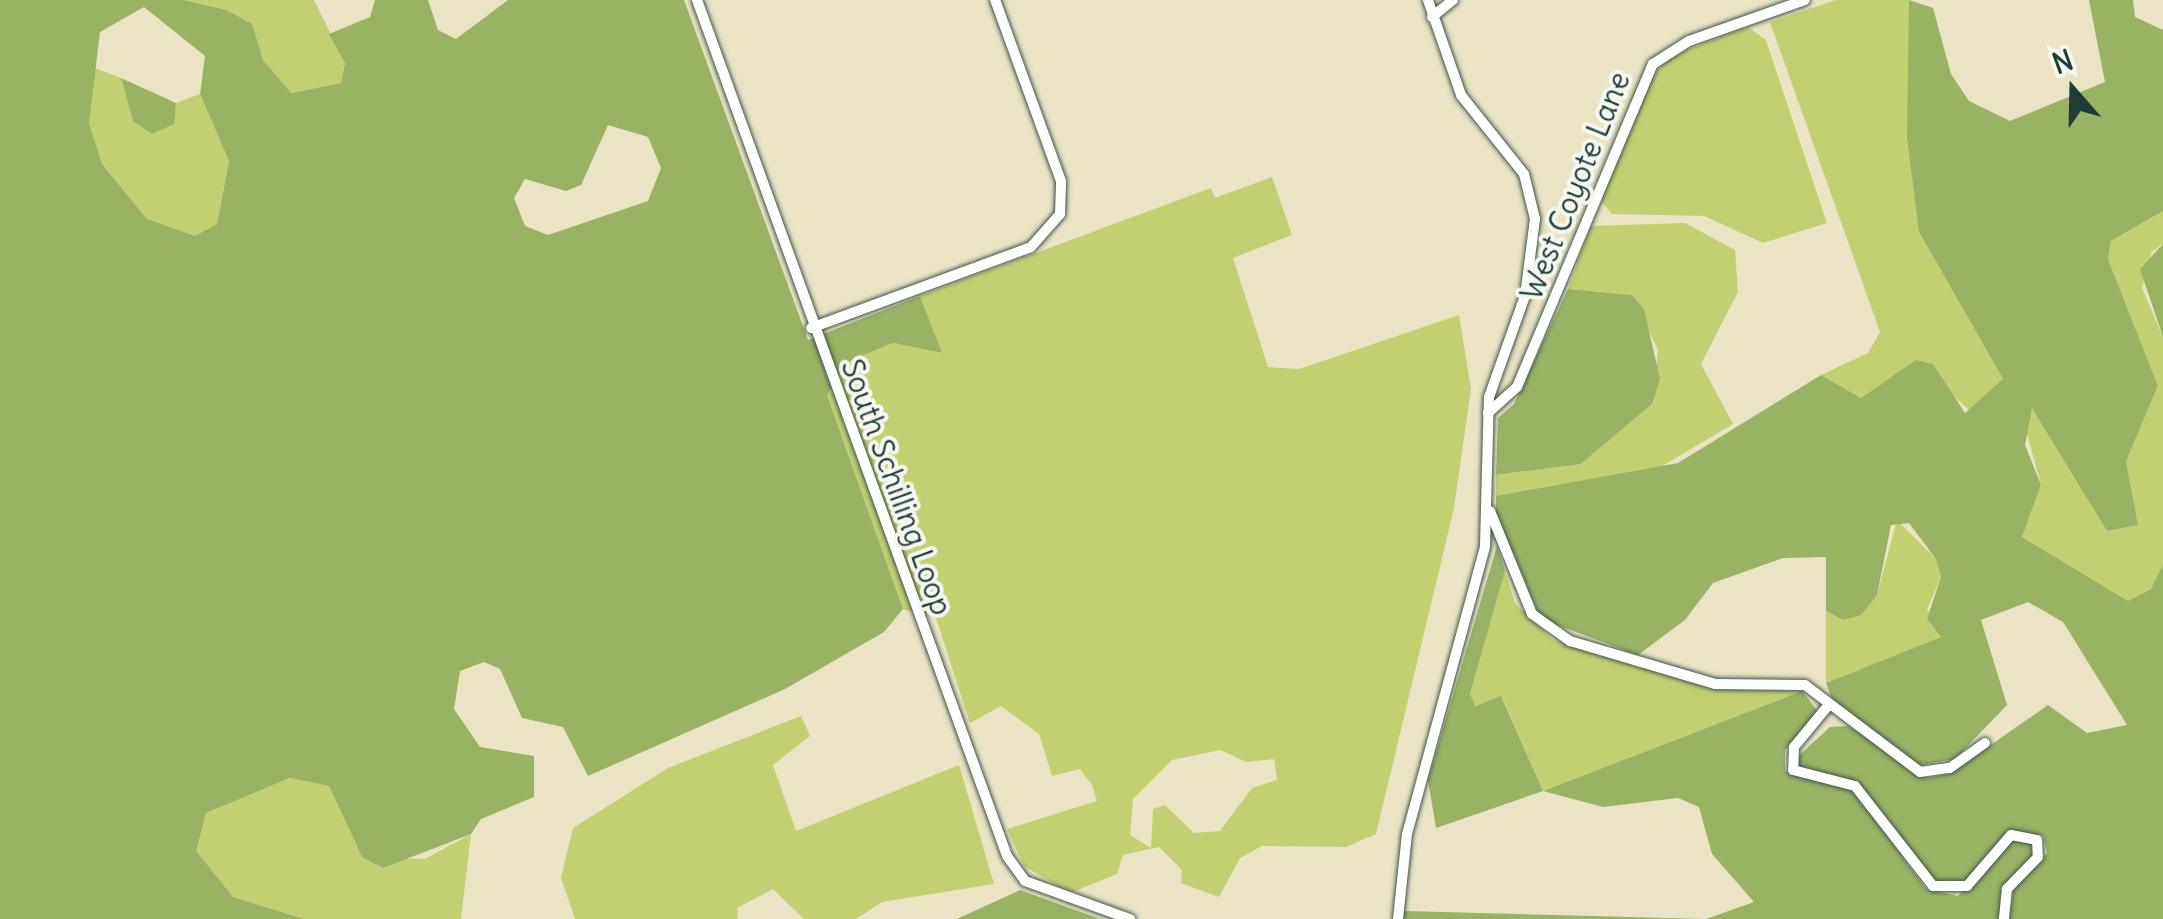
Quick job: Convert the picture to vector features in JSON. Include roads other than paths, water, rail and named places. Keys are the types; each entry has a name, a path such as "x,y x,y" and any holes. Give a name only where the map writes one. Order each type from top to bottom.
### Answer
{"street":[{"name":"South Schilling Loop","path":"697,0 810,328 1007,856 1025,881 1130,919"},
{"path":"810,328 1030,247 1060,214 1060,181 995,0"},
{"path":"1398,919 1408,834 1489,510 1488,413 1534,252 1532,194 1461,96 1428,0"},
{"path":"1432,18 1453,0"},
{"name":"West Coyote Lane","path":"1488,413 1517,387 1653,64 1689,41 1805,0"},
{"path":"1489,510 1524,600 1554,633 1715,684 1805,685 1827,707 1920,772 1950,768 1984,743"},
{"path":"1827,707 1789,756 1793,770 1854,786 1933,886 1967,886 2011,835 2038,840 2038,858 2008,889 2004,919"}]}
